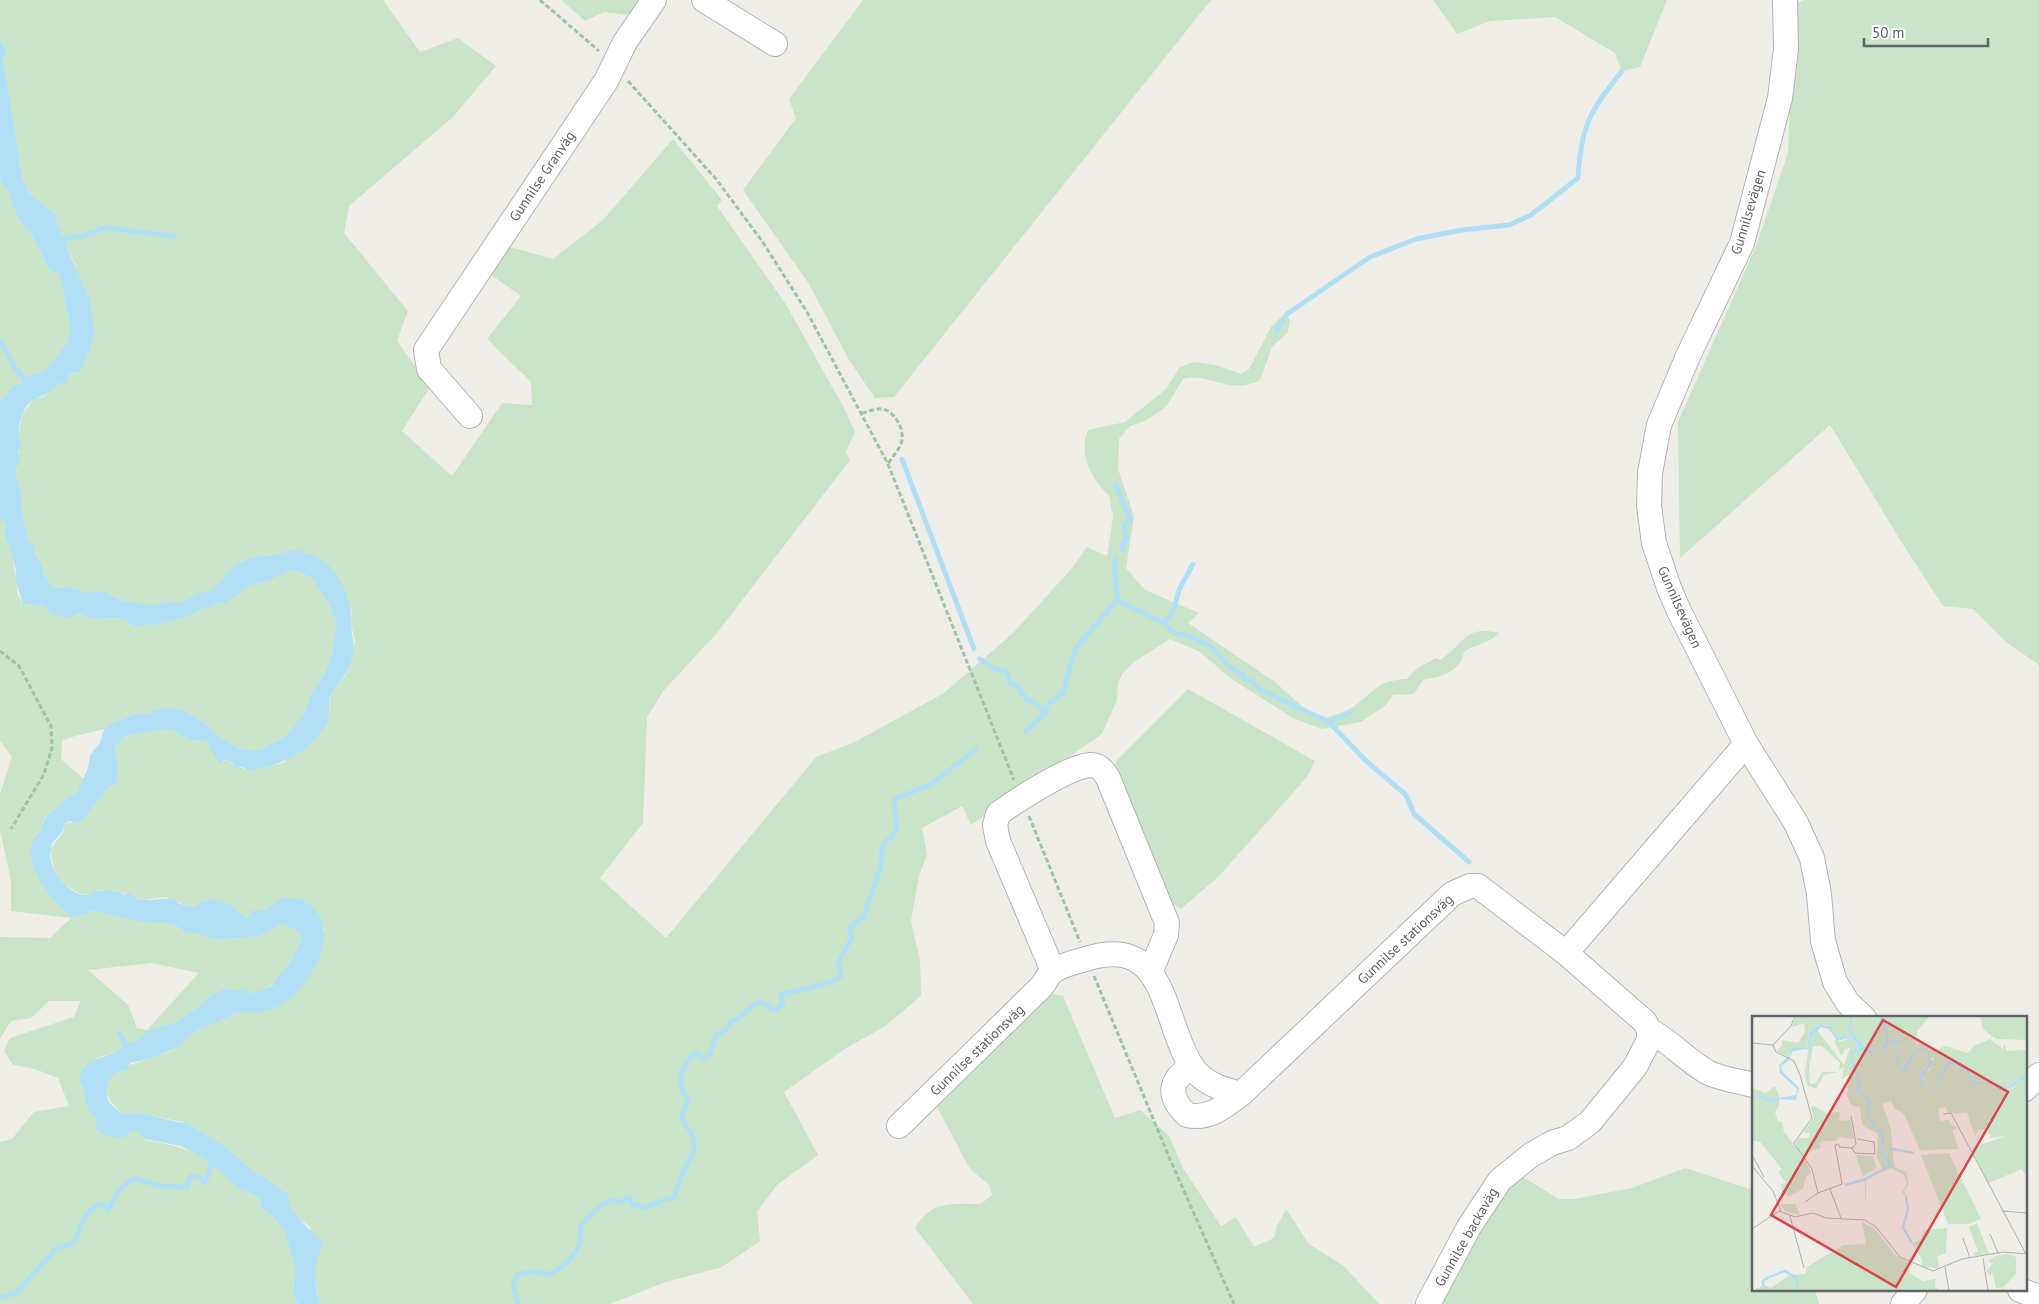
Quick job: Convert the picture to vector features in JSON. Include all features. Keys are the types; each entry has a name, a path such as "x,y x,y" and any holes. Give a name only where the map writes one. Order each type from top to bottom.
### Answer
{"street":[{"name":"Gunnilse Granväg","path":"470,416 429,369 426,350 606,81 625,42 654,0"},
{"path":"704,0 775,44"},
{"name":"Gunnilsevägen","path":"1785,0 1786,49 1780,98 1742,243 1688,356 1659,425 1650,473 1649,506 1654,543 1669,588 1746,744 1796,823 1812,858 1819,894 1823,941 1835,982 1848,1003 1862,1016"},
{"path":"1746,744 1566,953 1645,1022 1649,1030 1659,1035 1677,1051 1708,1073 1752,1085"},
{"path":"1151,970 1166,934 1167,923 1104,771 1098,766 1090,765 1070,772 1021,798 998,814 995,825 1006,862 1053,971 1087,958 1120,954 1135,958 1151,970 1192,1066 1209,1083 1240,1094"},
{"name":"Gunnilse stationsväg","path":"1192,1066 1179,1074 1174,1082 1175,1101 1187,1115 1197,1117 1212,1114 1240,1094 1452,894 1461,889 1478,886 1566,953"},
{"name":"Gunnilse stationsväg","path":"899,1126 1042,986 1053,971"},
{"name":"Gunnilse backaväg","path":"1428,1304 1469,1228 1500,1180 1531,1155 1552,1143 1568,1138 1590,1122 1635,1067 1649,1040 1649,1030"},
{"path":"2026,1088 2039,1075"},
{"path":"1903,1304 1912,1292"},
{"path":"2025,1292 2039,1297"}],"path":[{"path":"540,0 613,64 716,179 762,241 807,312 862,413 888,464 1021,798 1169,1158 1234,1304"},
{"path":"862,413 880,409 888,411 897,419 902,432 902,442 888,464"},
{"path":"0,650 19,666 51,726 52,748 44,774 11,829"}],"green space":[{"path":"0,0 383,0 420,52 458,38 496,66 453,117 349,206 344,233 408,311 397,341 430,387 402,431 452,476 502,403 532,405 531,382 487,339 521,296 490,274 504,245 553,259 603,220 673,139 722,200 717,206 785,303 843,406 855,432 846,452 850,460 717,633 664,690 647,717 643,823 600,878 666,938 816,757 855,742 944,693 1013,633 1073,567 1087,547 1107,556 1113,517 1109,495 1097,482 1088,465 1085,438 1088,430 1125,422 1166,389 1179,368 1193,362 1216,365 1241,374 1249,369 1271,327 1285,313 1290,320 1288,332 1272,347 1260,380 1239,386 1203,378 1183,379 1166,407 1145,421 1130,426 1119,439 1118,469 1134,516 1126,568 1145,590 1199,613 1188,623 1275,682 1304,708 1327,718 1353,707 1382,684 1407,679 1416,669 1436,658 1440,660 1471,634 1478,631 1499,633 1495,637 1464,652 1462,659 1454,669 1437,677 1423,680 1414,694 1393,695 1386,705 1361,722 1322,729 1293,718 1233,680 1200,652 1170,639 1134,662 1122,674 1118,683 1117,700 1102,734 971,825 962,806 922,828 927,854 919,876 911,921 920,960 921,996 884,1027 846,1048 784,1092 818,1155 777,1185 757,1212 760,1241 722,1267 666,1282 610,1304 320,1304 314,1274 317,1254 310,1227 296,1216 287,1200 288,1194 254,1172 224,1145 186,1123 145,1114 121,1113 109,1097 106,1085 112,1076 123,1068 180,1046 195,1032 232,1016 235,1012 272,1009 325,928 265,911 248,917 242,916 225,903 208,900 190,907 166,897 144,900 113,890 100,890 88,895 79,893 63,884 54,870 50,849 63,833 64,824 83,820 108,788 117,782 118,766 115,748 122,738 133,734 170,729 192,741 204,740 223,762 225,760 248,771 283,763 329,718 330,695 345,676 352,659 355,640 351,625 352,613 347,597 296,549 279,554 254,557 234,565 213,590 201,592 179,603 172,601 152,605 121,600 105,592 84,592 71,587 57,588 51,585 42,570 42,564 34,554 34,544 28,541 21,503 22,492 15,478 22,415 34,399 43,397 74,372 81,372 95,335 75,264 56,224 57,216 30,194 22,177 3,63 6,49 0,39"},
{"path":"561,0 642,0 632,15 604,12 585,21"},
{"path":"863,0 1211,0 894,397 875,398 849,360 809,284 743,190 796,118 789,99"},
{"path":"1433,0 1667,0 1640,67 1622,71 1615,53 1555,17 1490,21 1457,34"},
{"path":"1804,0 2039,0 2039,665 2006,642 1973,609 1943,606 1830,425 1680,558 1678,422 1756,246 1788,153 1794,4"},
{"path":"0,178 3,187 9,191 10,200 20,222 30,232 49,269 59,274 71,329 67,342 45,371 27,376 21,383 13,385 0,402"},
{"path":"0,514 6,526 4,533 13,559 18,595 23,604 46,606 95,619 123,618 135,627 153,625 182,619 215,604 227,603 231,597 237,596 247,587 271,580 286,572 297,571 312,578 329,603 336,623 332,653 324,674 311,693 305,711 285,737 257,751 238,748 218,736 207,725 189,713 171,707 154,710 146,714 138,713 114,722 104,729 62,741 61,759 84,779 77,794 50,813 43,823 42,830 36,834 72,918 93,911 146,923 169,923 180,928 185,934 190,932 219,940 260,936 281,924 298,931 302,938 283,973 269,987 261,992 252,994 225,988 209,996 201,1005 172,1024 147,1032 133,1043 126,1043 116,1052 97,1058 83,1086 86,1093 85,1100 97,1120 130,1131 137,1131 144,1140 172,1146 199,1155 240,1188 258,1197 262,1209 273,1217 284,1230 295,1267 293,1294 298,1304 0,1304 0,1142 12,1139 34,1112 69,1106 58,1078 35,1069 13,1065 4,1051 10,1038 74,1017 81,1001 49,1001 31,1018 11,1021 0,1039 0,937 50,938 71,918 11,911 11,881 0,830 0,794 12,757 0,741","holes":["152,963 199,973 147,1030 137,1028 128,1005 88,970"]},
{"path":"1188,689 1315,761 1307,777 1219,876 1181,909 1169,901 1114,772 1117,760"},
{"path":"1053,994 1063,996 1115,1118 1140,1110 1169,1136 1183,1168 1221,1226 1236,1217 1254,1247 1274,1238 1276,1228 1286,1209 1309,1244 1344,1266 1379,1304 973,1304 915,1228 928,1212 935,1208 951,1204 981,1204 992,1195 989,1185 970,1169 937,1107 1043,999"},
{"path":"1685,1168 1752,1190 1752,1292 1816,1292 1819,1304 1438,1304 1492,1198 1521,1176 1559,1199 1574,1199 1632,1188"}],"water":[{"path":"0,39 6,49 3,63 22,177 30,194 57,216 56,224 61,227 61,235 66,238 66,245 90,301 95,335 81,372 74,372 68,376 67,383 58,383 50,392 30,402 26,407 19,427 21,446 18,452 21,460 16,476 22,492 21,503 28,541 34,544 34,554 42,564 42,570 51,585 57,588 71,587 84,592 105,592 121,600 152,605 172,601 179,603 201,592 213,590 234,565 254,557 279,554 296,549 327,563 340,579 349,600 354,646 352,659 346,673 331,694 328,720 322,731 305,749 283,761 248,771 242,767 236,768 233,763 225,760 220,763 204,740 192,741 170,729 133,734 122,738 115,748 118,766 117,782 108,788 83,820 78,823 70,821 64,824 62,832 52,844 50,855 51,863 59,878 65,885 80,894 88,895 98,891 112,890 125,895 130,893 134,897 145,900 174,899 178,903 190,907 208,900 218,900 236,909 243,916 248,917 252,910 265,911 281,898 293,898 304,901 316,911 323,923 324,937 321,952 307,980 287,1001 262,1012 235,1012 232,1016 200,1029 188,1037 181,1046 152,1058 130,1063 126,1071 120,1070 110,1079 107,1096 110,1103 121,1113 145,1114 186,1123 224,1145 254,1172 288,1194 288,1200 295,1214 323,1243 316,1266 320,1304 298,1304 293,1294 295,1267 284,1230 273,1217 262,1209 258,1197 238,1188 214,1166 209,1166 207,1160 181,1146 144,1139 137,1131 130,1131 124,1138 116,1138 99,1131 96,1129 97,1120 87,1107 83,1088 79,1081 82,1071 89,1062 116,1052 126,1043 133,1043 146,1032 172,1024 201,1005 209,996 225,988 237,991 245,988 251,994 272,986 289,964 302,938 298,931 281,924 260,936 219,940 190,932 185,934 180,928 169,923 146,923 93,911 72,918 52,898 41,882 32,864 30,854 31,845 35,837 42,830 48,815 68,796 76,795 88,768 90,755 100,743 104,729 114,722 138,713 146,714 154,710 171,707 189,713 207,725 218,736 238,748 257,751 285,737 305,711 311,693 324,674 332,653 336,623 329,604 312,578 297,571 286,572 271,580 247,587 227,603 215,604 182,619 153,625 135,627 123,618 95,619 77,614 71,618 50,614 46,606 23,604 15,579 16,571 13,559 4,533 6,526 0,516 0,402 13,385 21,383 27,376 45,371 67,342 71,329 59,274 49,269 30,232 20,222 10,200 9,191 3,187 0,178"}],"waterway":[{"path":"1276,332 1287,314 1370,257 1416,239 1462,230 1509,225 1531,215 1578,178 1579,160 1589,120 1602,97 1622,71"},
{"path":"61,241 70,237 84,236 104,228 175,236"},
{"path":"0,340 15,368 28,383"},
{"path":"902,459 974,649"},
{"path":"1115,484 1130,519 1124,526 1127,538 1122,545 1123,549"},
{"path":"1025,732 1045,713 1047,705 1063,693 1075,649 1117,600 1115,559"},
{"path":"1164,623 1173,612 1179,590 1193,564"},
{"path":"1117,600 1164,623 1174,633 1190,636 1213,648 1228,666 1242,674 1244,679 1252,681 1261,690 1329,722 1365,760 1406,795 1414,814 1469,862"},
{"path":"980,659 995,669 1007,672 1010,683 1018,686 1028,702 1032,700 1045,713"},
{"path":"1329,722 1352,712"},
{"path":"518,1304 513,1284 519,1274 533,1272 551,1274 564,1265 574,1254 580,1242 580,1226 600,1206 614,1199 620,1203 629,1197 633,1206 638,1205 645,1208 673,1198 694,1150 691,1134 681,1118 688,1101 682,1089 682,1072 692,1055 698,1054 703,1058 709,1056 717,1034 728,1028 731,1022 761,1001 771,1009 777,1010 783,1003 781,994 822,985 841,976 838,963 852,937 849,928 863,917 881,867 882,846 897,830 894,800 933,783 976,749"},
{"path":"119,1033 129,1049"},
{"path":"0,1298 16,1293 56,1249 75,1242 86,1215 99,1204 108,1210 120,1189 134,1178 160,1186 187,1187 190,1176 198,1177 205,1183 213,1161"}]}
